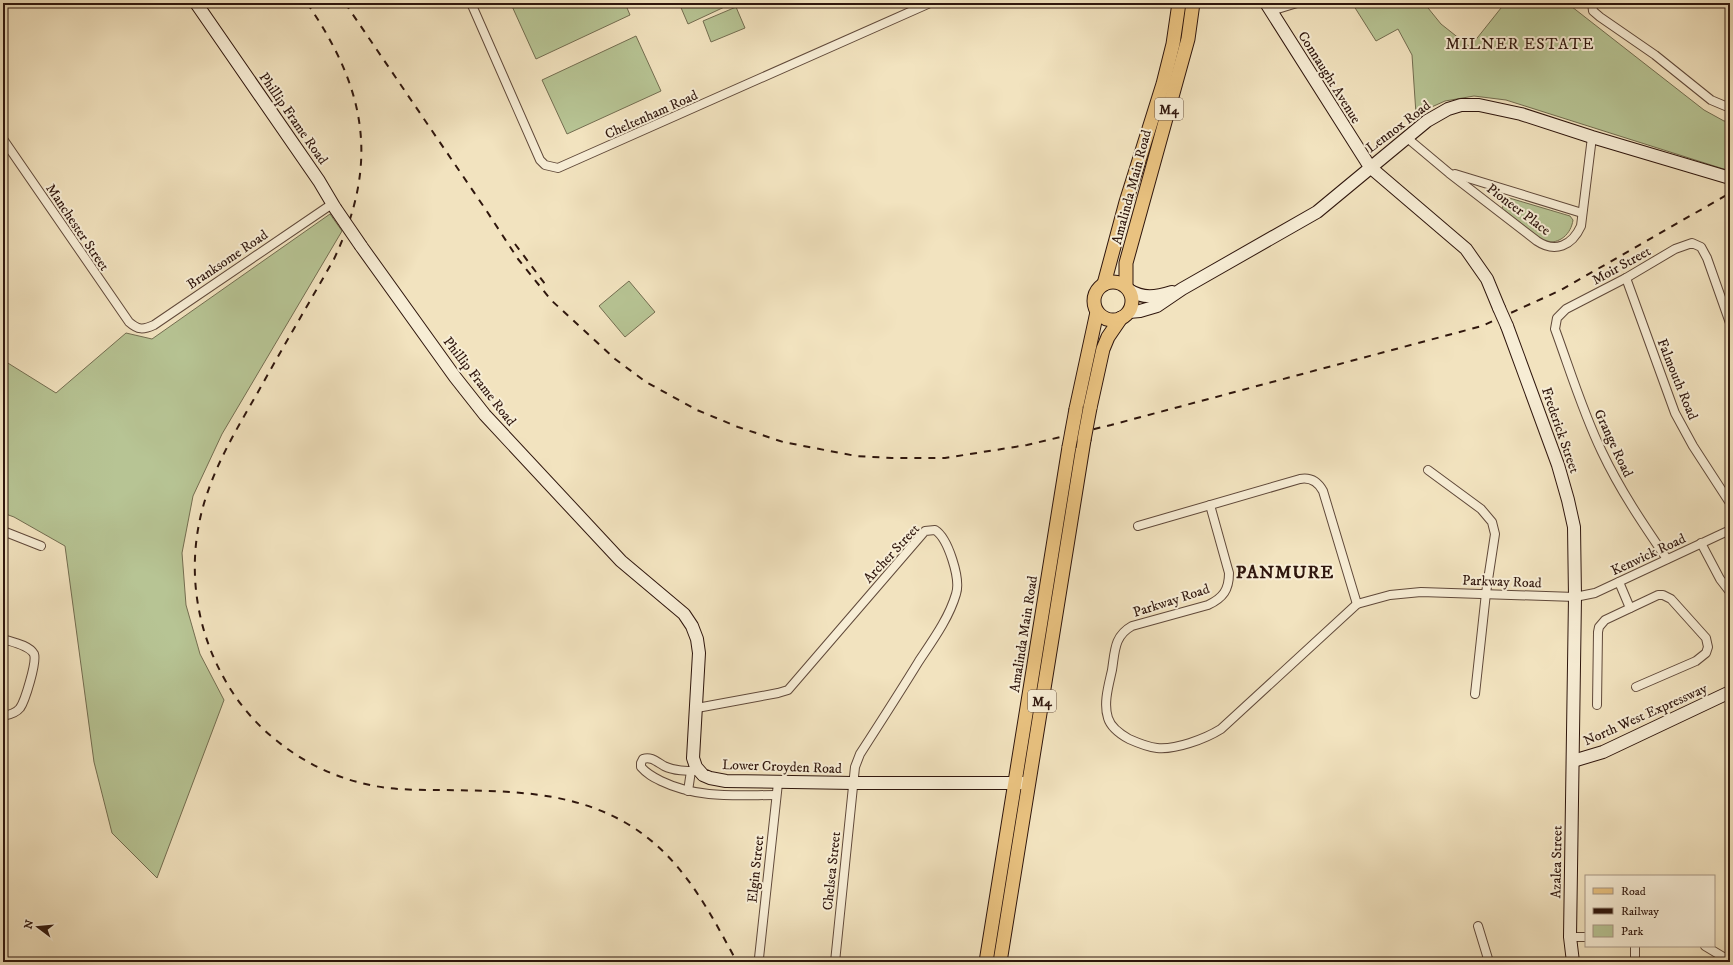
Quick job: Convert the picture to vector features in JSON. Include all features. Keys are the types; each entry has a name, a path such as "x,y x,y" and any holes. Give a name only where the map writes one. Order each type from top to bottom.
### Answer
{"main road":[{"name":"Amalinda Main Road","path":"986,962 1069,448 1097,312 1094,300 1099,288 1104,284 1126,202 1163,84 1173,44 1180,3"},
{"name":"Amalinda Main Road","path":"1000,962 1090,408 1103,349 1108,337 1125,315 1132,301 1127,288 1126,263 1188,39 1193,3"},
{"path":"1104,284 1115,282 1127,288"},
{"path":"1097,312 1105,319 1116,320 1125,315"}],"street":[{"name":"Phillip Frame Road","path":"196,3 319,181 361,246 455,377 485,415 621,561 684,614 692,626 697,639 699,653 693,758 695,771"},
{"name":"Cheltenham Road","path":"471,3 540,160 545,165 558,168 930,3"},
{"path":"1268,7 1297,3"},
{"path":"1592,3 1593,11 1600,18 1655,55 1711,100 1730,108"},
{"name":"Connaught Avenue","path":"1268,7 1370,167"},
{"name":"Lennox Road","path":"1125,315 1157,306 1182,289 1317,212 1406,136 1442,112 1461,105 1469,104 1489,107 1521,114 1592,137 1730,178"},
{"name":"Pioneer Place","path":"1406,136 1449,173 1537,241 1548,247 1562,247 1574,239 1581,226 1592,137"},
{"name":"Manchester Street","path":"3,139 104,287 134,327"},
{"name":"Frederick Street","path":"1370,167 1466,249 1488,279 1550,441 1568,500 1574,527 1575,597 1573,761"},
{"name":"Pioneer Place","path":"1449,173 1582,213"},
{"name":"Branksome Road","path":"134,327 146,329 154,325 334,206"},
{"name":"Moir Street","path":"1555,329 1557,318 1566,309 1626,278 1675,249 1687,244 1697,244 1701,247 1707,258 1730,323"},
{"name":"Falmouth Road","path":"1626,278 1675,413 1693,446 1730,503"},
{"name":"Lennox Road","path":"1127,288 1137,295 1144,297 1163,295 1182,289"},
{"name":"Grange Road","path":"1555,329 1585,411 1602,451 1633,509 1667,559"},
{"path":"1428,470 1480,509 1492,522 1494,539 1486,593 1475,694"},
{"path":"1138,526 1300,479 1305,478 1315,481 1323,491 1357,604"},
{"name":"Parkway Road","path":"1210,505 1229,573 1227,589 1219,599 1208,605 1132,626 1122,632 1116,644 1106,703 1110,724 1122,734 1141,744 1159,749 1182,744 1213,734 1227,725 1357,604 1378,598 1421,592 1575,597"},
{"name":"Archer Street","path":"697,708 788,690 925,531 935,530 939,532 946,543 952,560 957,581 956,594 941,626 857,760 853,783"},
{"name":"Kenwick Road","path":"1575,597 1595,593 1730,530"},
{"path":"3,531 41,546"},
{"path":"1701,543 1720,579 1730,592"},
{"path":"1619,582 1630,608"},
{"path":"1597,705 1599,627 1605,620 1658,595 1667,596 1706,638 1708,647 1706,653 1696,661 1636,687"},
{"path":"3,639 27,648 34,654 35,660 19,709 14,713 3,716"},
{"name":"North West Expressway","path":"1573,761 1603,752 1730,692"},
{"name":"Lower Croyden Road","path":"776,795 702,794 688,791 650,776 641,767 641,763 643,759 649,758 666,767 695,771 718,780 778,783 1029,783"},
{"name":"Azalea Street","path":"1573,761 1570,936 1573,962"},
{"path":"688,791 695,771"},
{"name":"Elgin Street","path":"759,958 778,783"},
{"name":"Chelsea Street","path":"835,962 853,783"},
{"path":"1478,926 1489,962"},
{"path":"1570,936 1585,937"},
{"path":"1635,947 1635,962"},
{"path":"1707,947 1730,961"}],"green space":[{"path":"625,3 630,15 536,59 511,4"},
{"path":"679,3 733,3 688,24"},
{"path":"1352,3 1424,3 1441,24 1470,47 1505,3 1567,3 1704,110 1724,121 1730,121 1730,171 1506,100 1474,96 1445,101 1416,114 1412,55 1398,29 1376,41"},
{"path":"736,7 745,28 711,42 703,21"},
{"path":"636,36 661,91 567,134 542,80"},
{"path":"1506,197 1570,216 1573,220 1570,230 1560,240 1545,242 1502,209"},
{"path":"330,214 342,231 222,434 193,496 182,553 186,605 200,654 224,700 157,878 112,833 94,762 65,546 14,517 3,513 3,360 56,393 126,333 152,339"},
{"path":"629,281 655,312 625,337 599,306"}],"railway":[{"path":"307,3 327,35 343,66 354,96 360,127 361,158 357,190 348,224 334,259 237,429 223,455 207,494 200,519 196,545 195,571 197,596 202,622 209,646 233,693 245,710 259,725 292,752 310,763 330,772 350,780 387,788 536,794 582,804 604,812 626,823 645,836 678,867 704,903 737,962"},
{"path":"345,3 518,259 551,300 615,359 646,382 697,410 738,427 783,442 856,456 945,458 1027,445 1111,425 1482,326 1561,290 1730,193"},
{"path":"515,244 545,284"}],"district":[{"name":"MILNER ESTATE","path":"1520,43"},
{"name":"PANMURE","path":"1285,572"}]}
